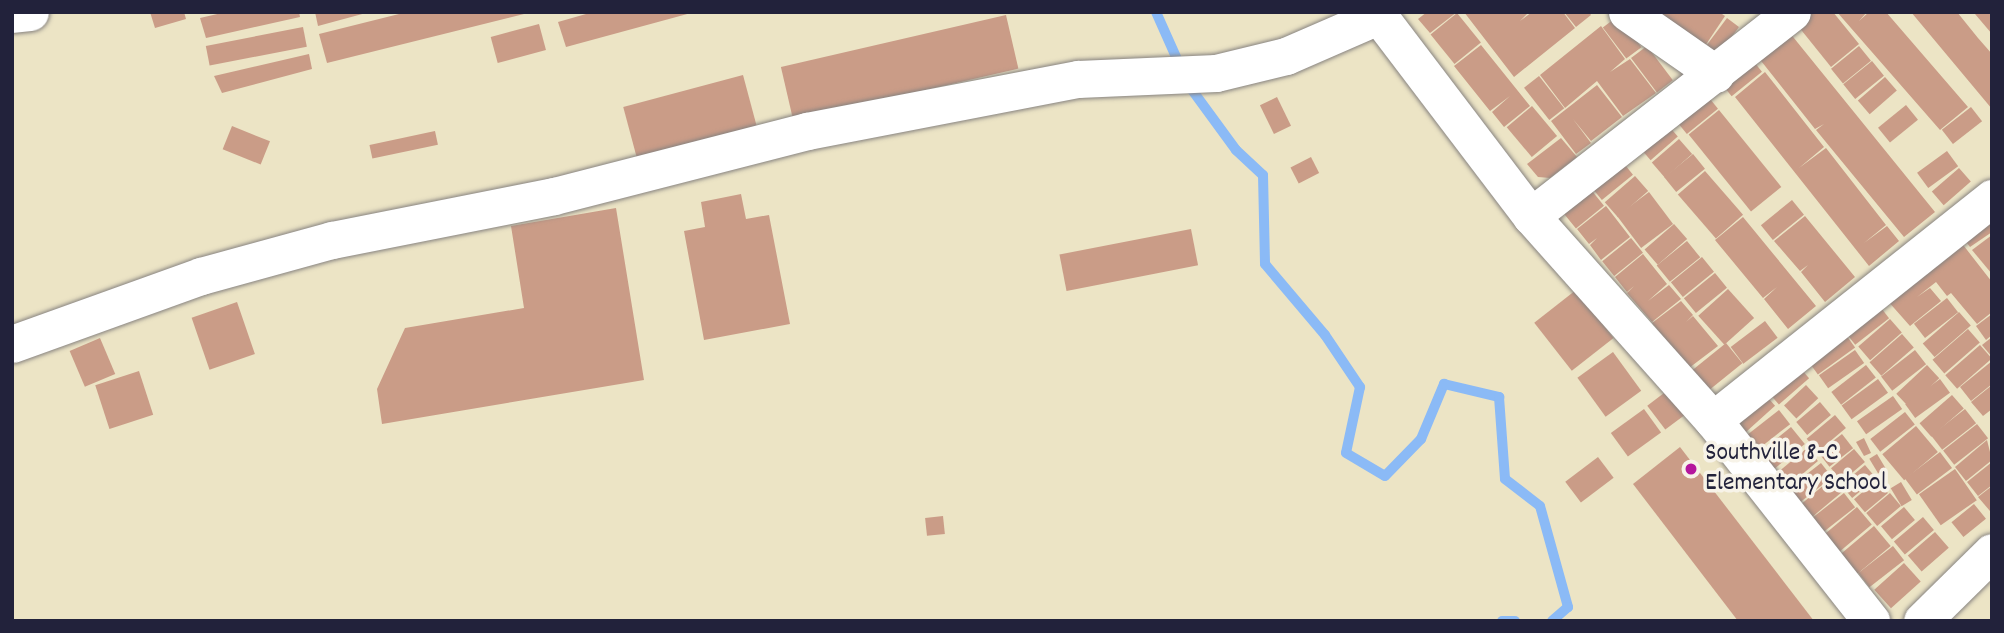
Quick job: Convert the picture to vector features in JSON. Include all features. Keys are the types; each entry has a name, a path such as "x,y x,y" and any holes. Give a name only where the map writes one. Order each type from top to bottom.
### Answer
{"street":[{"path":"12,14 30,12"},
{"path":"1627,12 1716,74"},
{"path":"1531,216 1792,12"},
{"path":"12,344 201,276 332,240 554,195 807,131 1078,79 1216,73 1286,56 1377,14 1531,216 1713,420 1871,621"},
{"path":"1713,420 1992,198"},
{"path":"1922,621 1992,552"}],"building":[{"path":"150,12 184,12 186,19 155,28"},
{"path":"226,12 299,12 300,17 206,38 200,18"},
{"path":"315,12 366,12 366,13 318,26"},
{"path":"407,12 528,13 327,63 319,34"},
{"path":"593,12 691,13 566,47 558,22"},
{"path":"1427,12 1457,12 1430,33 1418,19"},
{"path":"1464,12 1529,12 1520,21 1532,12 1563,12 1575,28 1514,77"},
{"path":"1564,12 1589,12 1591,15 1576,27"},
{"path":"1657,12 1719,12 1725,16 1705,46"},
{"path":"1806,12 1833,12 1859,44 1831,67 1794,21"},
{"path":"1837,12 1867,12 1859,21 1869,12 1886,12 1968,107 1940,130"},
{"path":"1911,12 1957,12 1992,54 1992,109"},
{"path":"1974,12 1992,12 1992,34 1975,14"},
{"path":"1457,13 1481,43 1454,64 1431,34"},
{"path":"1006,15 1018,69 793,121 781,67"},
{"path":"1618,16 1641,47 1626,59 1603,27"},
{"path":"1727,18 1739,27 1719,54 1707,45"},
{"path":"539,24 546,50 498,63 491,37"},
{"path":"1601,26 1625,59 1610,72 1630,59 1656,93 1623,116 1597,81 1565,108 1540,75"},
{"path":"303,27 307,47 210,66 206,46"},
{"path":"1785,27 1935,212 1904,237 1816,130 1824,124 1815,129 1754,52"},
{"path":"1481,45 1530,106 1504,127 1492,112 1510,96 1490,111 1454,66"},
{"path":"1647,46 1673,80 1657,92 1631,58"},
{"path":"1859,46 1871,61 1843,83 1831,69"},
{"path":"309,54 312,69 222,93 214,76"},
{"path":"1750,57 1762,72 1732,96 1720,82"},
{"path":"1872,61 1884,76 1855,99 1843,84"},
{"path":"1765,72 1824,147 1799,168 1826,148 1886,225 1864,243 1887,226 1899,241 1869,266 1735,97"},
{"path":"743,75 760,139 640,171 623,107"},
{"path":"1539,76 1564,108 1549,120 1524,88"},
{"path":"1885,77 1897,91 1870,114 1858,101"},
{"path":"1597,85 1622,117 1591,141 1573,119 1591,143 1576,154 1551,121"},
{"path":"1706,94 1718,109 1687,134 1675,119"},
{"path":"1277,97 1291,126 1274,134 1260,105"},
{"path":"1906,105 1918,120 1890,142 1878,128"},
{"path":"1532,106 1557,136 1532,157 1507,127"},
{"path":"1971,107 1982,121 1953,144 1942,130"},
{"path":"1719,110 1781,187 1751,211 1689,135"},
{"path":"1666,123 1678,137 1651,160 1639,147"},
{"path":"232,126 270,141 261,165 223,149"},
{"path":"435,131 438,145 372,159 369,145"},
{"path":"1561,138 1577,157 1550,178 1538,177 1527,164"},
{"path":"1679,139 1692,154 1665,178 1652,163"},
{"path":"1947,151 1958,166 1928,188 1917,173"},
{"path":"1693,154 1705,169 1676,192 1664,177"},
{"path":"1311,157 1319,173 1299,183 1291,167"},
{"path":"1621,160 1633,175 1602,200 1590,185"},
{"path":"1959,168 1971,182 1944,205 1932,192"},
{"path":"1705,171 1743,215 1716,238 1678,195"},
{"path":"1635,176 1648,191 1618,217 1605,202"},
{"path":"1592,191 1604,206 1576,228 1564,214"},
{"path":"1649,192 1673,224 1641,248 1617,216"},
{"path":"741,194 746,219 769,215 790,324 704,340 684,231 705,227 701,202"},
{"path":"1792,200 1804,215 1773,240 1761,225"},
{"path":"1992,204 1992,232 1970,247 1957,230"},
{"path":"1606,206 1630,237 1601,260 1590,245 1597,238 1589,244 1577,229"},
{"path":"616,208 644,380 382,424 377,389 405,328 524,308 511,226"},
{"path":"1805,216 1855,277 1825,302 1801,272 1808,265 1800,271 1774,241"},
{"path":"1743,217 1816,306 1788,329 1764,299 1777,287 1763,298 1715,240"},
{"path":"1674,224 1687,239 1658,265 1645,250"},
{"path":"1191,229 1198,265 1067,291 1059,255"},
{"path":"1953,232 1992,282 1992,312 1977,324 1951,293 1947,296 1936,282 1917,297 1930,288 1941,301 1910,326 1879,291"},
{"path":"1992,235 1992,274 1972,250"},
{"path":"1631,238 1643,253 1614,276 1602,261"},
{"path":"1687,241 1700,257 1670,282 1657,266"},
{"path":"1643,254 1667,284 1648,301 1669,285 1681,299 1652,322 1627,293 1634,286 1627,292 1615,277"},
{"path":"1702,257 1714,272 1683,297 1671,282"},
{"path":"1715,273 1727,288 1696,313 1684,298"},
{"path":"1728,289 1754,318 1724,345 1698,316"},
{"path":"1576,290 1614,338 1572,371 1534,323"},
{"path":"1947,298 1958,312 1925,338 1914,324"},
{"path":"1681,301 1693,315 1686,322 1693,316 1718,346 1689,368 1652,323"},
{"path":"237,302 255,354 210,370 192,318"},
{"path":"1878,304 1889,318 1855,345 1844,330"},
{"path":"1959,312 1971,326 1935,357 1923,343"},
{"path":"1992,314 1992,335 1986,340 1976,326"},
{"path":"1890,319 1902,333 1870,360 1858,347"},
{"path":"1765,321 1778,338 1743,364 1731,347"},
{"path":"1841,328 1855,347 1818,374 1804,355"},
{"path":"1968,329 1980,343 1944,373 1933,360"},
{"path":"1902,334 1914,348 1881,376 1870,362"},
{"path":"1992,337 1992,357 1982,345"},
{"path":"100,338 115,374 85,387 70,351"},
{"path":"1726,343 1742,363 1706,393 1689,373"},
{"path":"1980,345 1992,359 1957,389 1945,375"},
{"path":"1855,350 1864,363 1828,388 1819,375"},
{"path":"1915,350 1926,364 1892,391 1881,376"},
{"path":"1613,352 1641,391 1606,417 1577,378"},
{"path":"1794,361 1809,378 1779,405 1764,387"},
{"path":"1992,361 1992,384 1971,401 1960,387"},
{"path":"1866,365 1876,378 1841,405 1831,392"},
{"path":"1927,365 1939,378 1909,407 1896,394"},
{"path":"139,371 153,415 109,429 95,385"},
{"path":"1878,379 1888,393 1852,419 1842,405"},
{"path":"1940,379 1950,393 1915,418 1905,404"},
{"path":"1806,385 1818,398 1796,419 1784,405"},
{"path":"1992,385 1992,409 1983,416 1971,402"},
{"path":"1759,388 1775,406 1742,435 1726,417"},
{"path":"1668,390 1686,414 1665,430 1647,406"},
{"path":"1952,395 1964,409 1931,437 1920,423"},
{"path":"1893,396 1902,409 1866,434 1857,421"},
{"path":"1820,402 1831,415 1807,435 1796,422"},
{"path":"1644,409 1661,432 1628,457 1611,433"},
{"path":"1965,409 1976,423 1942,450 1931,435"},
{"path":"1779,410 1790,424 1756,451 1745,436"},
{"path":"1905,412 1915,425 1880,452 1870,439"},
{"path":"1835,415 1846,428 1818,452 1807,439"},
{"path":"1977,424 1988,438 1954,465 1943,450"},
{"path":"1916,426 1938,452 1904,480 1882,454"},
{"path":"1791,427 1805,444 1771,472 1757,455"},
{"path":"1842,434 1853,448 1829,467 1818,452"},
{"path":"1864,438 1871,453 1864,456 1856,442"},
{"path":"1987,440 1992,460 1966,481 1955,467"},
{"path":"1680,447 1814,621 1738,621 1633,484"},
{"path":"1807,448 1818,461 1785,489 1774,476"},
{"path":"1854,449 1865,462 1842,481 1831,468"},
{"path":"1940,452 1952,468 1917,494 1905,478"},
{"path":"1877,454 1886,469 1878,473 1869,459"},
{"path":"1598,457 1614,478 1581,502 1565,482"},
{"path":"1992,462 1992,485 1978,496 1967,482"},
{"path":"1821,463 1832,477 1798,504 1787,489"},
{"path":"1865,465 1876,478 1852,498 1841,485"},
{"path":"1955,469 1977,500 1941,525 1919,494"},
{"path":"1831,479 1842,492 1809,520 1798,507"},
{"path":"1877,480 1888,493 1865,512 1854,499"},
{"path":"1901,482 1912,500 1902,506 1891,488"},
{"path":"1992,486 1992,509 1990,511 1978,497"},
{"path":"1844,493 1855,507 1821,534 1810,519"},
{"path":"1890,493 1901,506 1877,526 1866,513"},
{"path":"1974,504 1986,519 1963,537 1951,522"},
{"path":"1857,507 1872,525 1839,552 1824,535"},
{"path":"1904,507 1915,520 1892,539 1881,526"},
{"path":"943,516 945,534 927,536 925,518"},
{"path":"1923,517 1934,530 1905,554 1894,541"},
{"path":"1874,526 1891,546 1858,574 1841,554"},
{"path":"1935,532 1949,548 1922,571 1908,556"},
{"path":"1893,546 1904,560 1869,587 1858,573"},
{"path":"1904,563 1921,582 1891,608 1874,590"}],"waterway":[{"path":"1156,12 1180,66"},
{"path":"1187,83 1236,150 1263,175 1265,264 1325,335 1360,387 1346,453 1385,476 1421,439 1444,384 1499,397 1505,479 1540,506 1568,607 1552,621"},
{"path":"1502,621 1515,621"}],"place":[{"name":"Southville 8-C Elementary School","path":"1691,469"}]}
